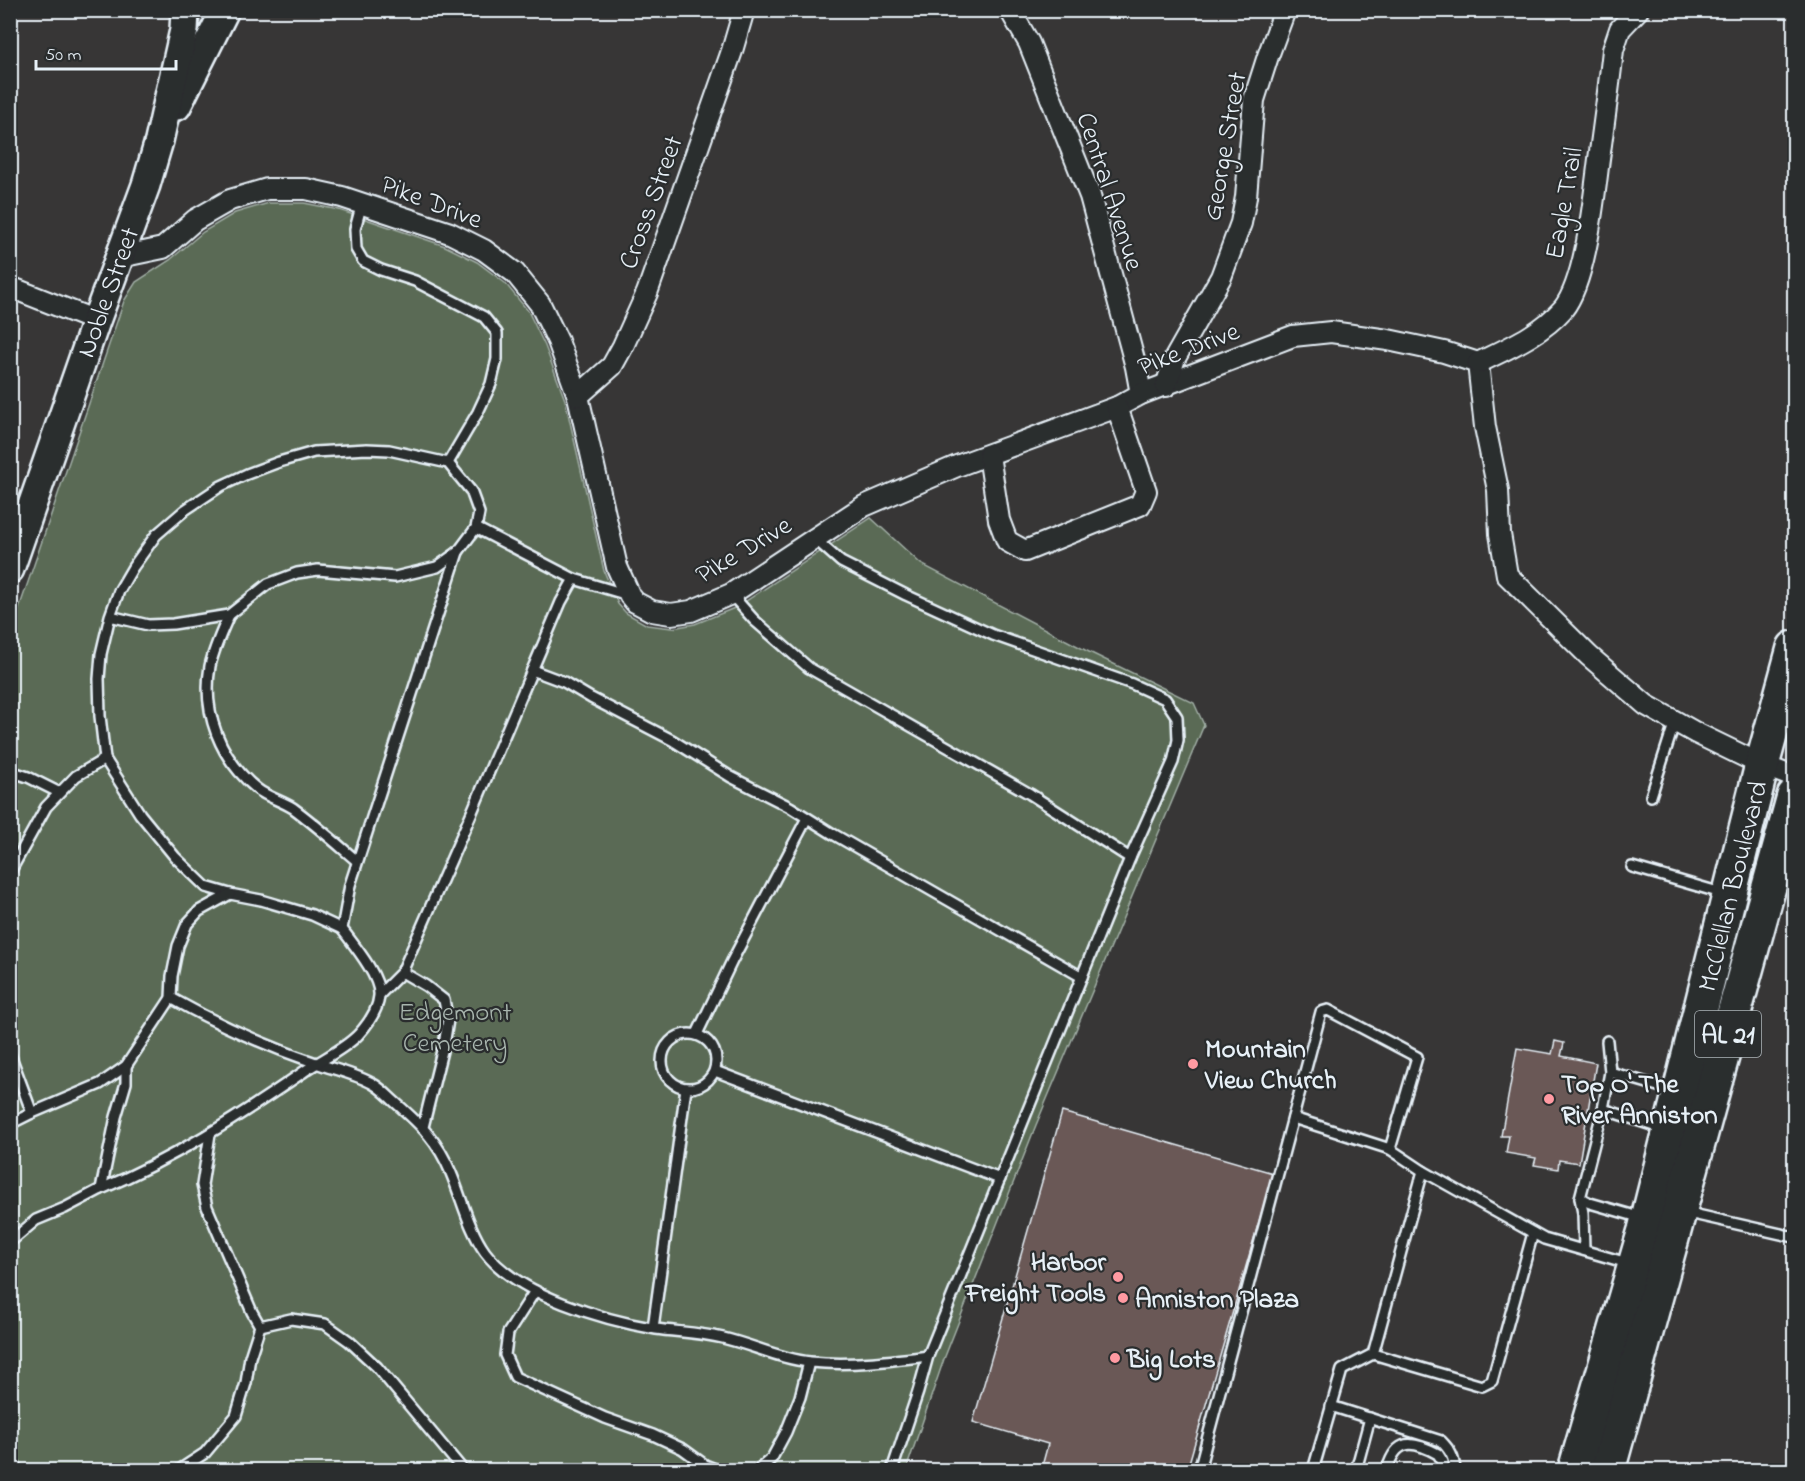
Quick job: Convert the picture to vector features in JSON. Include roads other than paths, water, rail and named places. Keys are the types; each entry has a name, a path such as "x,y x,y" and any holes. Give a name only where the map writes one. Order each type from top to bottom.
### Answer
{"highway":[{"name":"McClellan Boulevard","path":"1608,1470 1649,1268 1648,1219 1762,765 1794,648"},
{"name":"McClellan Boulevard","path":"1575,1470 1649,1268 1679,1211 1794,796"}],"main road":[{"name":"Noble Street","path":"10,568 96,321 147,185 184,30 185,10"},
{"path":"159,141 225,10"}],"street":[{"name":"Cross Street","path":"578,396 612,366 647,293 732,51 744,10"},
{"name":"Central Avenue","path":"1010,10 1029,43 1090,196 1136,367 1141,394"},
{"name":"George Street","path":"1166,386 1175,358 1221,277 1241,223 1246,197 1254,100 1285,10"},
{"name":"Eagle Trail","path":"1478,363 1530,338 1563,308 1577,281 1583,261 1594,197 1613,50 1620,29 1638,10"},
{"name":"Pike Drive","path":"120,257 163,248 195,220 221,205 267,189 306,189 342,197 450,233 484,250 515,273 540,304 558,340 578,396 617,567 630,596 635,602 652,611 671,614 691,610 730,594 864,506 957,466 1117,407 1141,394 1293,336 1331,332 1388,340 1444,352 1478,363"},
{"path":"10,287 96,321"},
{"path":"1478,363 1485,427 1498,490 1500,534 1507,575 1589,656 1646,705 1762,765 1794,777"},
{"path":"989,455 999,520 1007,541 1025,550 1140,505 1146,491 1117,407"}],"lane":[{"path":"362,203 355,229 356,249 363,261 415,282 484,317 497,333 497,359 491,384 478,412 448,463"},
{"path":"342,929 357,861 458,552 476,528 479,513 471,491 448,463 389,450 314,452 279,462 220,486 185,510 156,535 119,591 101,654 99,679 105,759 140,814 175,857 206,887 312,915 342,929 369,965 380,994"},
{"path":"476,528 574,579 630,596"},
{"path":"814,538 841,562 993,635 1132,684 1165,699 1177,717 1178,740 1173,762 1130,858 928,1356 892,1470"},
{"path":"357,861 291,807 258,790 239,771 224,751 213,729 208,699 210,667 217,644 229,615 268,584 297,573 318,570 395,577 436,567 458,552"},
{"path":"10,1242 36,1220 142,1172 210,1134 339,1050 358,1035 374,1016 380,994 402,972 561,602 574,579"},
{"path":"730,594 754,620 809,668 1030,794 1130,858"},
{"path":"110,616 148,625 173,624 229,615"},
{"path":"532,670 564,682 672,740 731,777 790,807 1082,977"},
{"path":"1651,796 1675,721"},
{"path":"10,872 46,807 58,792 76,776 105,759"},
{"path":"10,771 58,792"},
{"path":"697,1034 732,961 807,818"},
{"path":"1632,867 1730,896"},
{"path":"10,1124 100,1084 126,1066 171,998 176,956 187,924 199,911 230,894"},
{"path":"402,972 444,1000 448,1020 423,1127"},
{"path":"171,998 207,1019 375,1085 423,1127 440,1150 484,1251 499,1267 535,1291 594,1314 653,1328 723,1338 782,1357 809,1362 859,1364 928,1356"},
{"path":"1199,1470 1321,1012 1328,1010 1417,1057 1390,1149"},
{"path":"697,1034 712,1045 717,1062 715,1071 703,1084 686,1088 677,1085 664,1073 662,1055 665,1047 679,1035 697,1034"},
{"path":"1584,1250 1583,1213 1580,1198 1604,1109 1610,1072 1607,1041"},
{"path":"10,1054 32,1113"},
{"path":"101,1189 116,1117 126,1083 126,1066"},
{"path":"715,1071 1000,1179"},
{"path":"1610,1072 1680,1093"},
{"path":"653,1328 686,1088"},
{"path":"1604,1109 1670,1131"},
{"path":"1293,1118 1390,1149 1423,1171 1544,1239 1649,1268"},
{"path":"179,1470 205,1453 236,1416 260,1326 207,1207 202,1185 210,1134"},
{"path":"1373,1353 1423,1171"},
{"path":"1580,1198 1590,1203 1648,1219"},
{"path":"1679,1211 1794,1238"},
{"path":"1313,1470 1342,1370 1373,1353 1482,1386 1492,1381 1533,1233"},
{"path":"535,1291 508,1333 505,1355 515,1377 605,1418 653,1435 718,1470"},
{"path":"260,1326 291,1319 325,1324 349,1341 377,1367 463,1470"},
{"path":"758,1470 772,1458 786,1432 800,1397 809,1362"},
{"path":"1331,1406 1441,1441 1450,1450 1455,1470"},
{"path":"1356,1470 1370,1418"},
{"path":"1387,1470 1395,1451 1408,1443 1438,1454 1443,1462 1443,1470"},
{"path":"13,1464 26,1470"}],"place":[{"name":"Mountain View Church","path":"1193,1064"},
{"name":"Top O' The River Anniston","path":"1549,1099"},
{"name":"Harbor Freight Tools","path":"1118,1277"},
{"name":"Anniston Plaza","path":"1123,1298"},
{"name":"Big Lots","path":"1115,1358"}],"park label":[{"name":"Edgemont Cemetery","path":"455,1026"}]}
